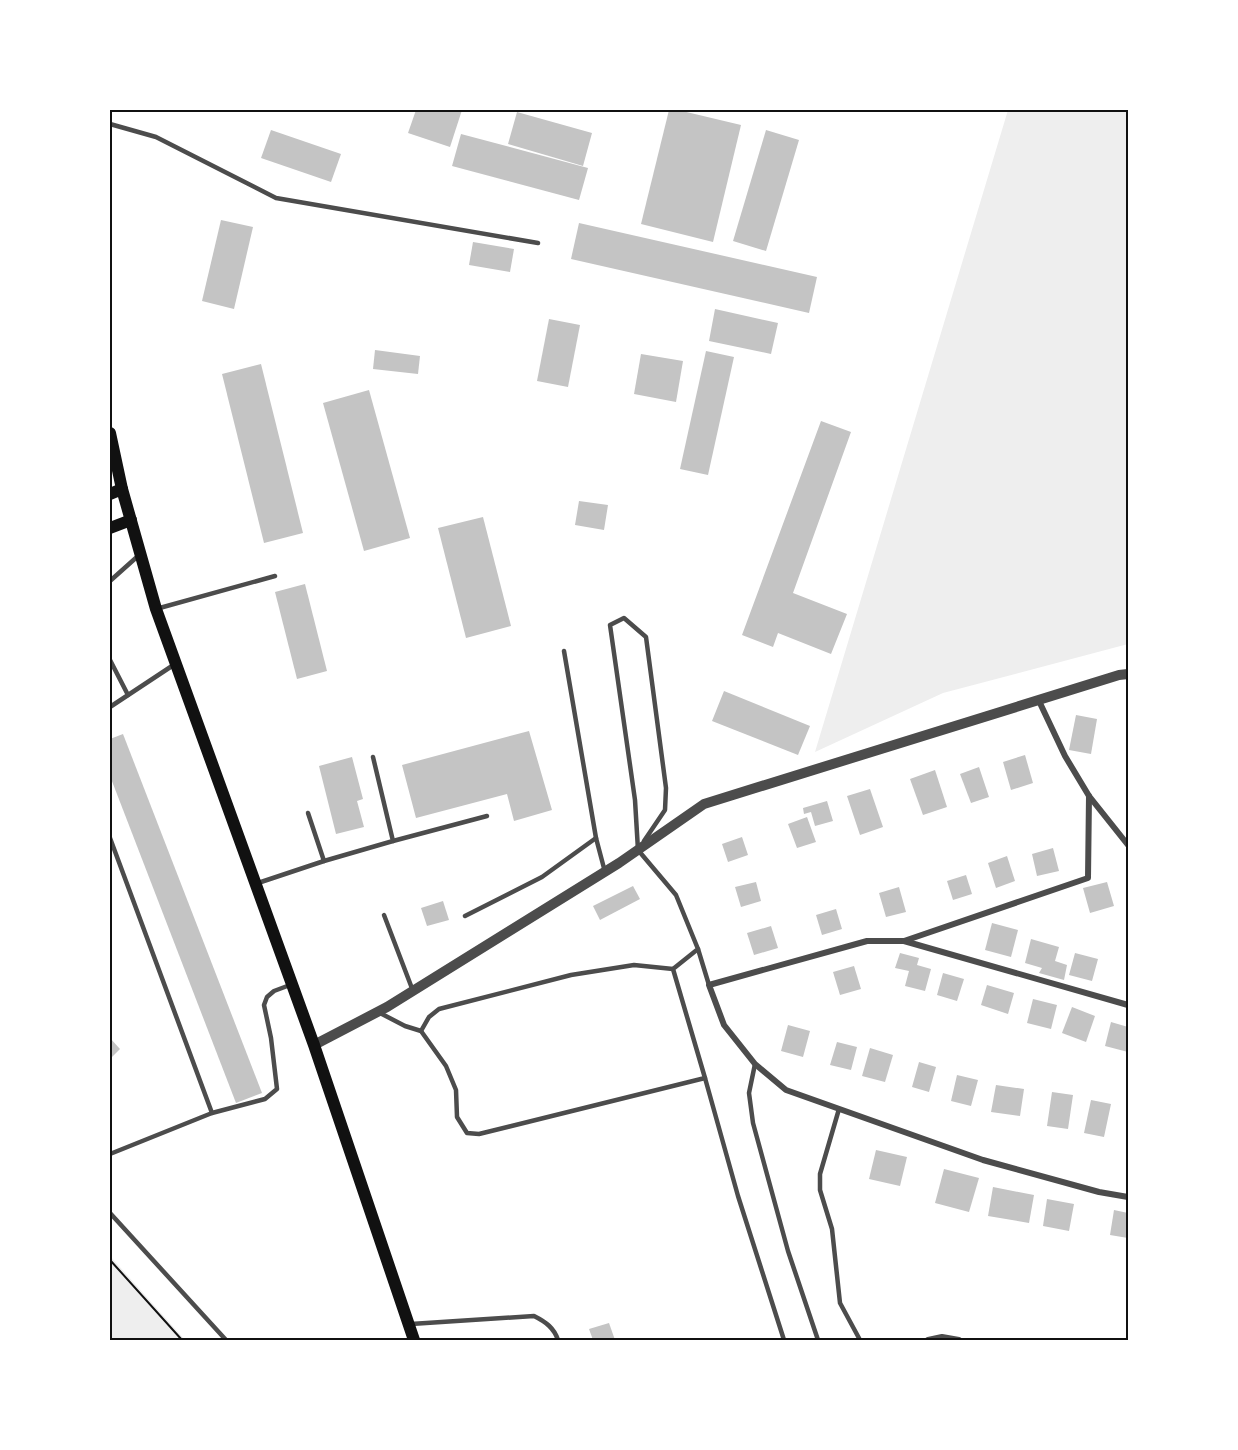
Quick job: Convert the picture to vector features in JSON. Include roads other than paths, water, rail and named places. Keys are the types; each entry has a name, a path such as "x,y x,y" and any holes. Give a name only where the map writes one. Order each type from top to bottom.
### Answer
{"main road":[{"path":"110,433 122,489 156,609 314,1045 414,1341"},
{"path":"110,494 122,489"},
{"path":"110,528 131,520"}],"street":[{"path":"314,1045 413,991 605,872 704,804 1128,674"},
{"path":"1039,701 1065,756 1089,796 1128,845"},
{"path":"904,941 1088,878 1089,796"},
{"path":"1128,1005 904,941 867,941 709,985 724,1025 754,1064 786,1090 983,1160 1099,1192 1128,1197"},
{"path":"928,1341 942,1337 959,1341"}],"lane":[{"path":"110,124 156,137 276,198 538,243"},
{"path":"110,581 140,554"},
{"path":"156,609 275,576"},
{"path":"638,850 665,810 666,788 646,637 624,618 610,625 634,800 638,850 676,895 698,949 709,985"},
{"path":"564,651 596,838 605,872"},
{"path":"110,660 129,695"},
{"path":"110,707 175,663"},
{"path":"373,757 393,841"},
{"path":"308,813 324,861"},
{"path":"255,883 393,841 487,816"},
{"path":"110,838 212,1113"},
{"path":"465,916 542,877 596,838"},
{"path":"384,915 413,991"},
{"path":"421,1031 429,1017 439,1009 571,975 634,965 674,969 698,949"},
{"path":"674,969 738,1196 784,1341"},
{"path":"110,1154 212,1113 265,1099 277,1089 271,1038 264,1005 267,997 274,991 292,984"},
{"path":"377,1012 421,1031 446,1066 456,1090 457,1117 467,1133 479,1134 705,1078"},
{"path":"754,1064 749,1093 753,1123 788,1251 818,1341"},
{"path":"839,1109 820,1174 820,1190 832,1229 840,1303 860,1341"},
{"path":"110,1213 226,1341"},
{"path":"408,1324 534,1316 547,1323 555,1332 558,1341"}]}
